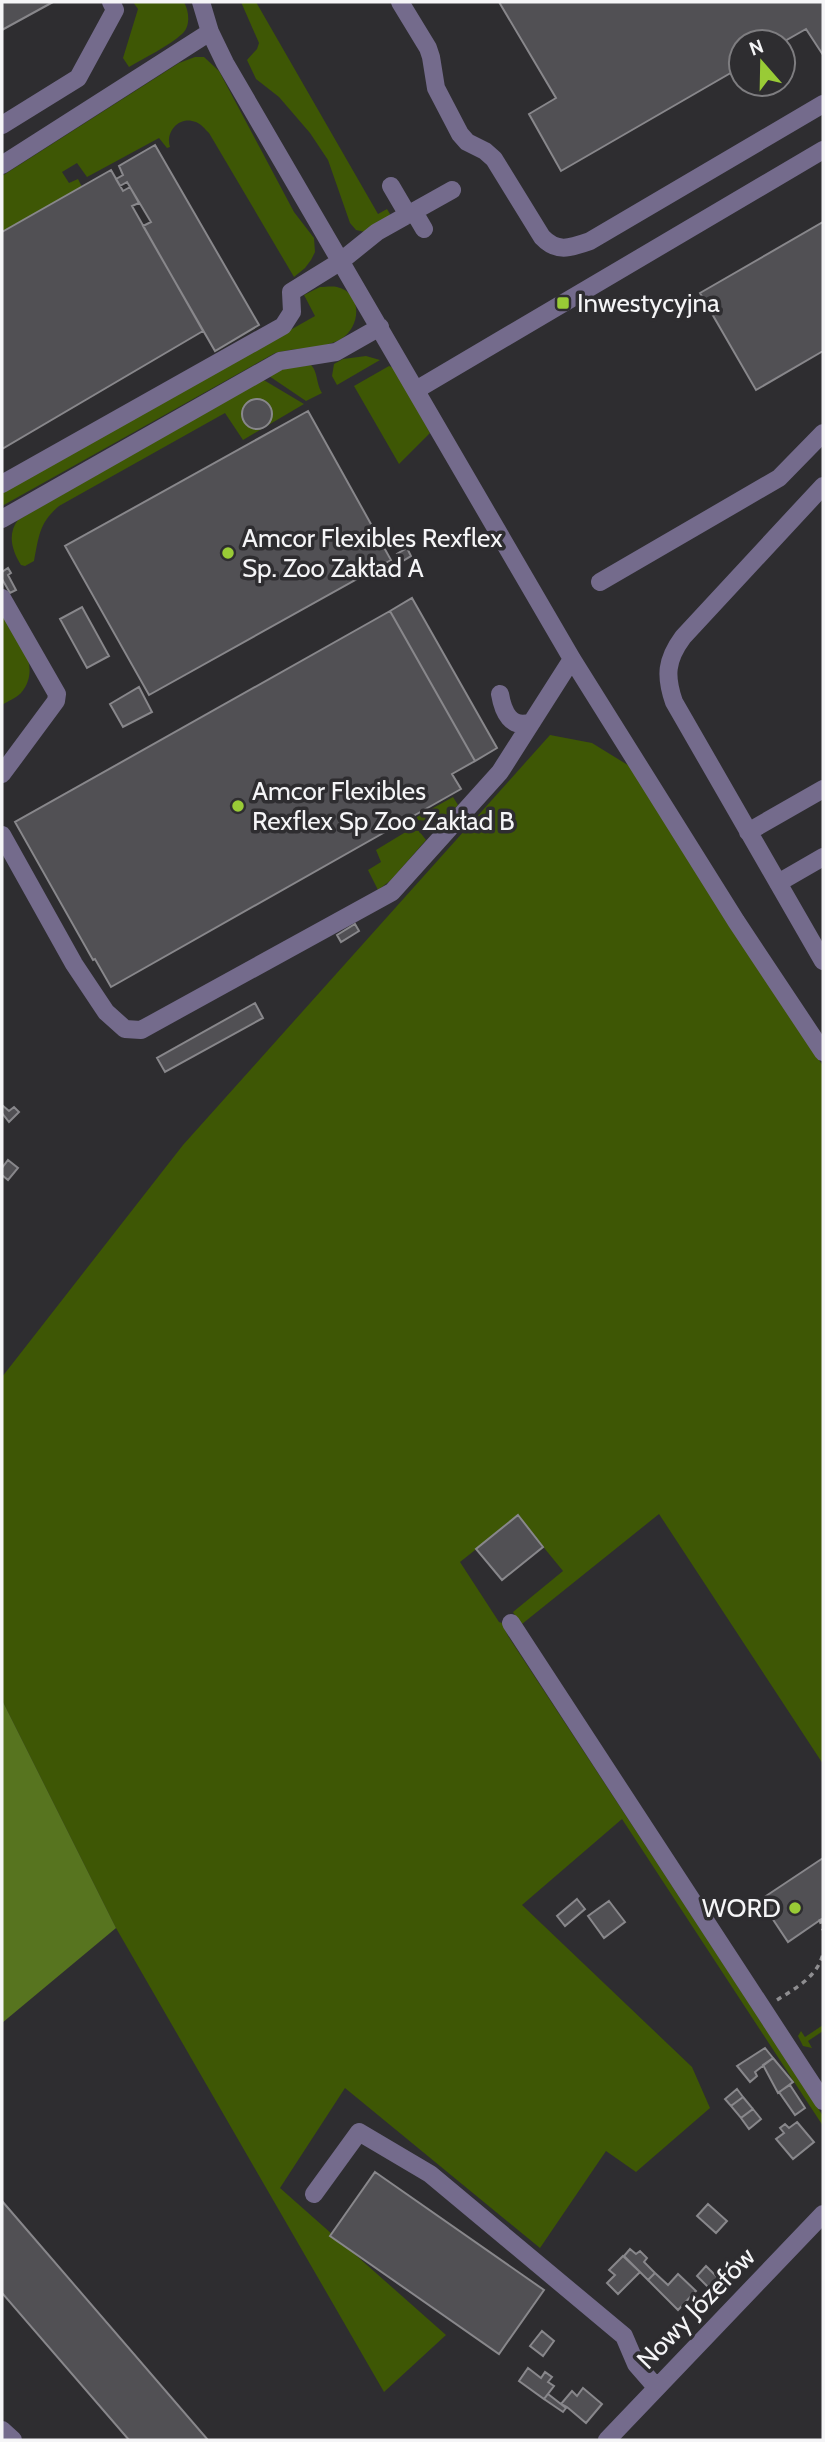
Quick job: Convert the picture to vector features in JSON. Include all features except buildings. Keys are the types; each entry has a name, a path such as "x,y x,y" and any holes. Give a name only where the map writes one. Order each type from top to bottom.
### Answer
{"street":[{"path":"2,125 78,78 116,10 111,2"},
{"path":"201,2 210,32 225,63 572,659 736,921 823,1052"},
{"path":"400,2 428,48 436,88 460,134 467,142 494,159 542,237 557,248 590,241 823,103"},
{"path":"2,165 210,32"},
{"path":"416,390 822,153"},
{"path":"391,187 424,229"},
{"path":"2,484 283,326 292,312 291,292 341,261 377,232 452,190"},
{"path":"2,519 280,361 336,352 380,327"},
{"path":"600,582 779,478 823,433"},
{"path":"823,486 683,637 673,651 668,669 669,687 674,702 823,961"},
{"path":"2,598 57,694 55,701 2,774"},
{"path":"2,835 74,964 106,1013 125,1029 141,1030 392,892 500,772 572,659"},
{"path":"500,694 505,711 512,722 521,725 532,722"},
{"path":"748,832 823,789"},
{"path":"778,883 823,857"},
{"path":"511,1623 823,2101"},
{"path":"314,2194 359,2132 430,2174 624,2336 636,2364 656,2387"},
{"name":"Nowy Józefów","path":"607,2440 823,2214"},
{"path":"2,2430 13,2440"}],"path":[{"path":"820,1919 823,1930"},
{"path":"775,2006 776,2001 805,1982 820,1964 823,1954"}],"green space":[{"path":"133,2 184,2 188,18 185,31 177,38 129,67 123,58 138,9"},
{"path":"241,2 256,2 378,214 387,209 390,219 365,232 356,230 350,223 328,160 310,133 279,97 256,79 247,60 259,43"},
{"path":"195,57 204,57 219,71 294,212 314,238 315,252 305,268 294,277 209,133 200,124 190,120 175,126 170,136 170,147 167,148 159,138 87,177 77,163 62,172 69,183 78,179 82,187 2,232 2,176 179,63"},
{"path":"320,287 345,290 355,303 352,327 341,339 325,345 275,353 2,506 2,493 315,316 304,295"},
{"path":"366,356 380,360 337,385 332,376 334,364 343,359"},
{"path":"311,365 322,393 306,401 269,376 282,369"},
{"path":"389,366 394,368 430,433 399,464 354,386"},
{"path":"262,379 304,404 243,440 225,413 59,506 44,524 34,561 25,566 21,565 12,543 18,520"},
{"path":"2,610 25,650 30,672 21,693 2,705"},
{"path":"550,735 592,743 631,767 823,1066 823,1764 659,1514 522,1624 513,1612 563,1571 518,1516 460,1562 823,2116 823,2126 622,1819 522,1905 692,2067 710,2108 636,2172 606,2151 540,2248 345,2088 280,2188 446,2335 384,2392 116,1928 2,1700 2,1377 183,1145"},
{"path":"453,797 458,805 441,822 417,820 406,823"},
{"path":"409,830 419,831 426,840 391,880 378,890 368,870 381,862 376,850"},
{"path":"2,1700 116,1928 2,2023"},
{"path":"823,2025 823,2031 808,2041 812,2048 803,2046 798,2036 801,2031 805,2037"}],"place":[{"name":"Inwestycyjna","path":"563,303"},
{"name":"Amcor Flexibles Rexflex Sp. Zoo Zakład A","path":"228,553"},
{"name":"Amcor Flexibles Rexflex Sp Zoo Zakład B","path":"238,806"},
{"name":"WORD","path":"795,1908"}]}
